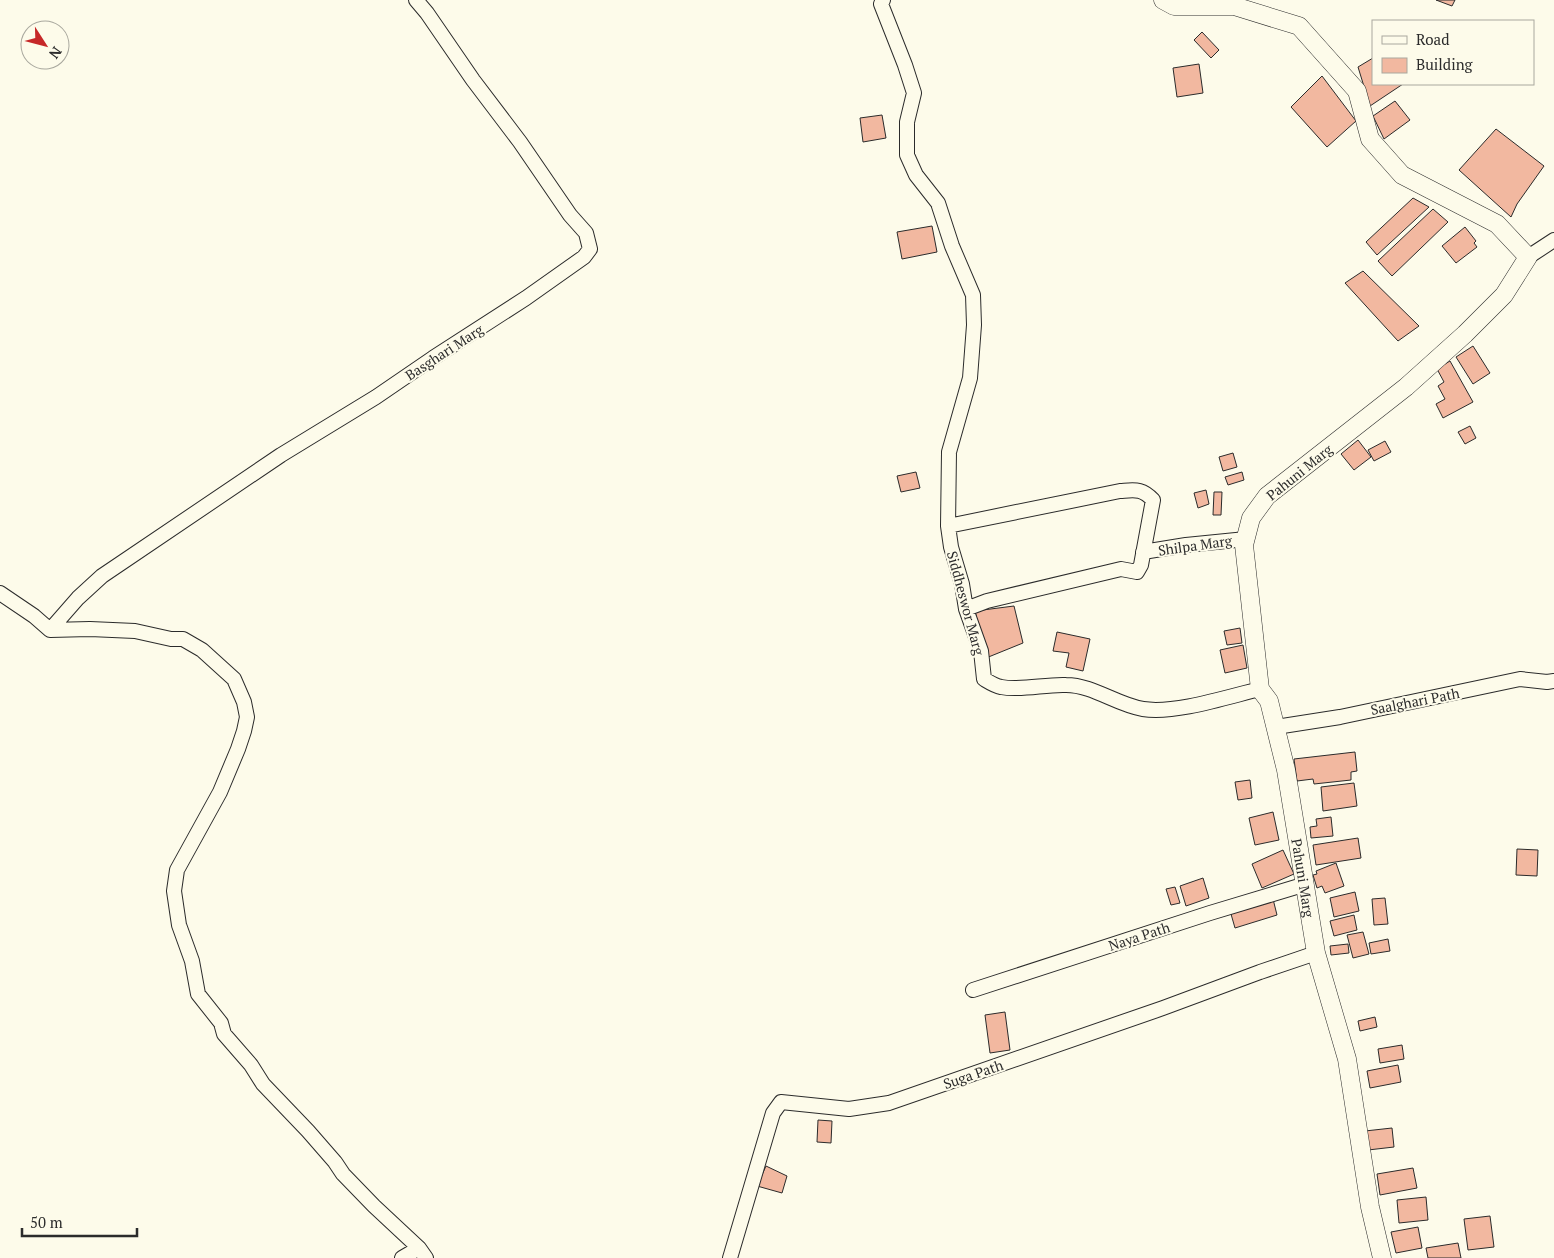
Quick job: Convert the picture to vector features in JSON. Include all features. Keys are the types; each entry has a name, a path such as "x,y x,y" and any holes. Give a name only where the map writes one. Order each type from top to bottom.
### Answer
{"street":[{"name":"Basghari Marg","path":"50,630 78,598 102,576 281,454 376,397 526,298 584,257 590,248 586,233 570,215 520,142 416,0"},
{"name":"Siddheswor Marg","path":"883,0 881,4 914,93 907,122 907,155 916,175 938,203 952,246 973,295 974,325 970,378 949,452 948,526 951,547 962,584 966,609 981,651 984,680 999,687 1012,688 1067,684 1084,688 1143,709 1161,710 1192,705 1260,689"},
{"path":"1163,0 1174,6 1234,6 1299,26 1357,91 1370,139 1402,174 1497,224 1528,257 1554,240"},
{"name":"Pahuni Marg","path":"1382,1258 1370,1207 1346,1059 1316,953 1286,770 1269,701 1260,689 1244,545 1251,518 1267,496 1406,387 1465,334 1504,295 1528,257"},
{"path":"948,526 1120,491 1138,490 1147,493 1153,500 1141,565 1137,572 1120,569 987,601 966,609"},
{"name":"Shilpa Marg","path":"1143,552 1246,538"},
{"path":"0,593 34,616 50,630 90,628 183,639 202,650 234,679 244,702 247,717 244,730 220,792 177,870 174,891 179,925 192,961 198,994 220,1023 224,1034 251,1065 263,1084 308,1131 343,1174 422,1253"},
{"name":"Saalghari Path","path":"1276,726 1340,717 1520,678 1554,682"},
{"name":"Naya Path","path":"973,990 1306,884"},
{"name":"Suga Path","path":"730,1258 773,1113 781,1102 849,1109 889,1103 1316,953"},
{"path":"402,1258 422,1253"}],"building":[{"path":"1436,0 1455,0 1452,6"},
{"path":"1202,32 1219,50 1211,58 1194,40"},
{"path":"1372,59 1372,85 1402,85 1370,106 1358,67"},
{"path":"1199,64 1203,93 1177,97 1173,68"},
{"path":"1322,76 1356,121 1327,147 1291,107"},
{"path":"1395,101 1410,120 1384,139 1373,116"},
{"path":"882,115 886,138 863,142 860,118"},
{"path":"1496,129 1544,166 1517,204 1511,217 1459,170"},
{"path":"1413,198 1429,207 1377,255 1366,242"},
{"path":"1433,209 1448,222 1392,276 1378,261"},
{"path":"932,226 937,252 902,259 897,232"},
{"path":"1465,227 1476,241 1474,243 1477,247 1456,263 1442,246"},
{"path":"1363,271 1419,326 1398,341 1345,283"},
{"path":"1473,346 1490,373 1473,384 1456,357"},
{"path":"1450,361 1473,402 1443,418 1436,404 1445,399 1438,386 1444,382 1437,369"},
{"path":"1470,426 1476,438 1465,444 1458,432"},
{"path":"1358,440 1371,457 1354,470 1341,454"},
{"path":"1385,441 1391,452 1374,461 1368,450"},
{"path":"1233,453 1237,467 1223,471 1219,457"},
{"path":"916,472 920,488 901,492 897,476"},
{"path":"1242,472 1244,480 1228,485 1225,477"},
{"path":"1206,490 1209,504 1198,508 1194,493"},
{"path":"1214,492 1222,492 1221,515 1213,515"},
{"path":"1014,606 1023,643 986,658 975,611"},
{"path":"1240,628 1242,643 1227,645 1224,631"},
{"path":"1057,632 1090,639 1083,671 1066,667 1069,653 1053,651"},
{"path":"1243,645 1247,668 1225,673 1220,650"},
{"path":"1355,752 1357,771 1351,772 1351,780 1314,784 1313,779 1297,781 1294,759"},
{"path":"1250,780 1252,798 1238,800 1235,782"},
{"path":"1354,783 1357,806 1323,811 1321,787"},
{"path":"1273,812 1279,840 1255,845 1249,818"},
{"path":"1331,817 1333,836 1311,838 1310,827 1317,826 1316,819"},
{"path":"1358,838 1361,858 1316,865 1313,845"},
{"path":"1517,849 1538,850 1537,876 1516,875"},
{"path":"1283,850 1294,874 1262,888 1252,864"},
{"path":"1336,863 1344,886 1325,893 1322,886 1317,888 1313,875 1317,874 1316,871"},
{"path":"1203,878 1209,898 1186,906 1180,886"},
{"path":"1175,887 1180,903 1171,905 1166,889"},
{"path":"1355,892 1359,911 1334,917 1330,898"},
{"path":"1385,898 1388,924 1374,925 1372,899"},
{"path":"1273,899 1277,915 1235,928 1231,914"},
{"path":"1354,915 1357,930 1334,936 1330,921"},
{"path":"1363,932 1369,954 1353,958 1347,935"},
{"path":"1388,939 1390,951 1371,954 1369,943"},
{"path":"1348,944 1349,953 1331,955 1330,946"},
{"path":"1005,1012 1010,1050 990,1053 985,1015"},
{"path":"1375,1017 1377,1027 1360,1031 1358,1021"},
{"path":"1402,1045 1404,1059 1380,1063 1378,1049"},
{"path":"1398,1065 1401,1082 1370,1088 1367,1071"},
{"path":"818,1120 832,1121 831,1143 817,1142"},
{"path":"1392,1128 1394,1147 1368,1150 1365,1131"},
{"path":"766,1166 787,1176 782,1193 757,1186"},
{"path":"1413,1168 1417,1188 1380,1195 1377,1174"},
{"path":"1426,1197 1428,1220 1399,1223 1397,1200"},
{"path":"1490,1216 1494,1247 1468,1250 1464,1219"},
{"path":"1418,1227 1422,1248 1396,1253 1391,1232"},
{"path":"1458,1243 1461,1258 1428,1258 1426,1248"}]}
